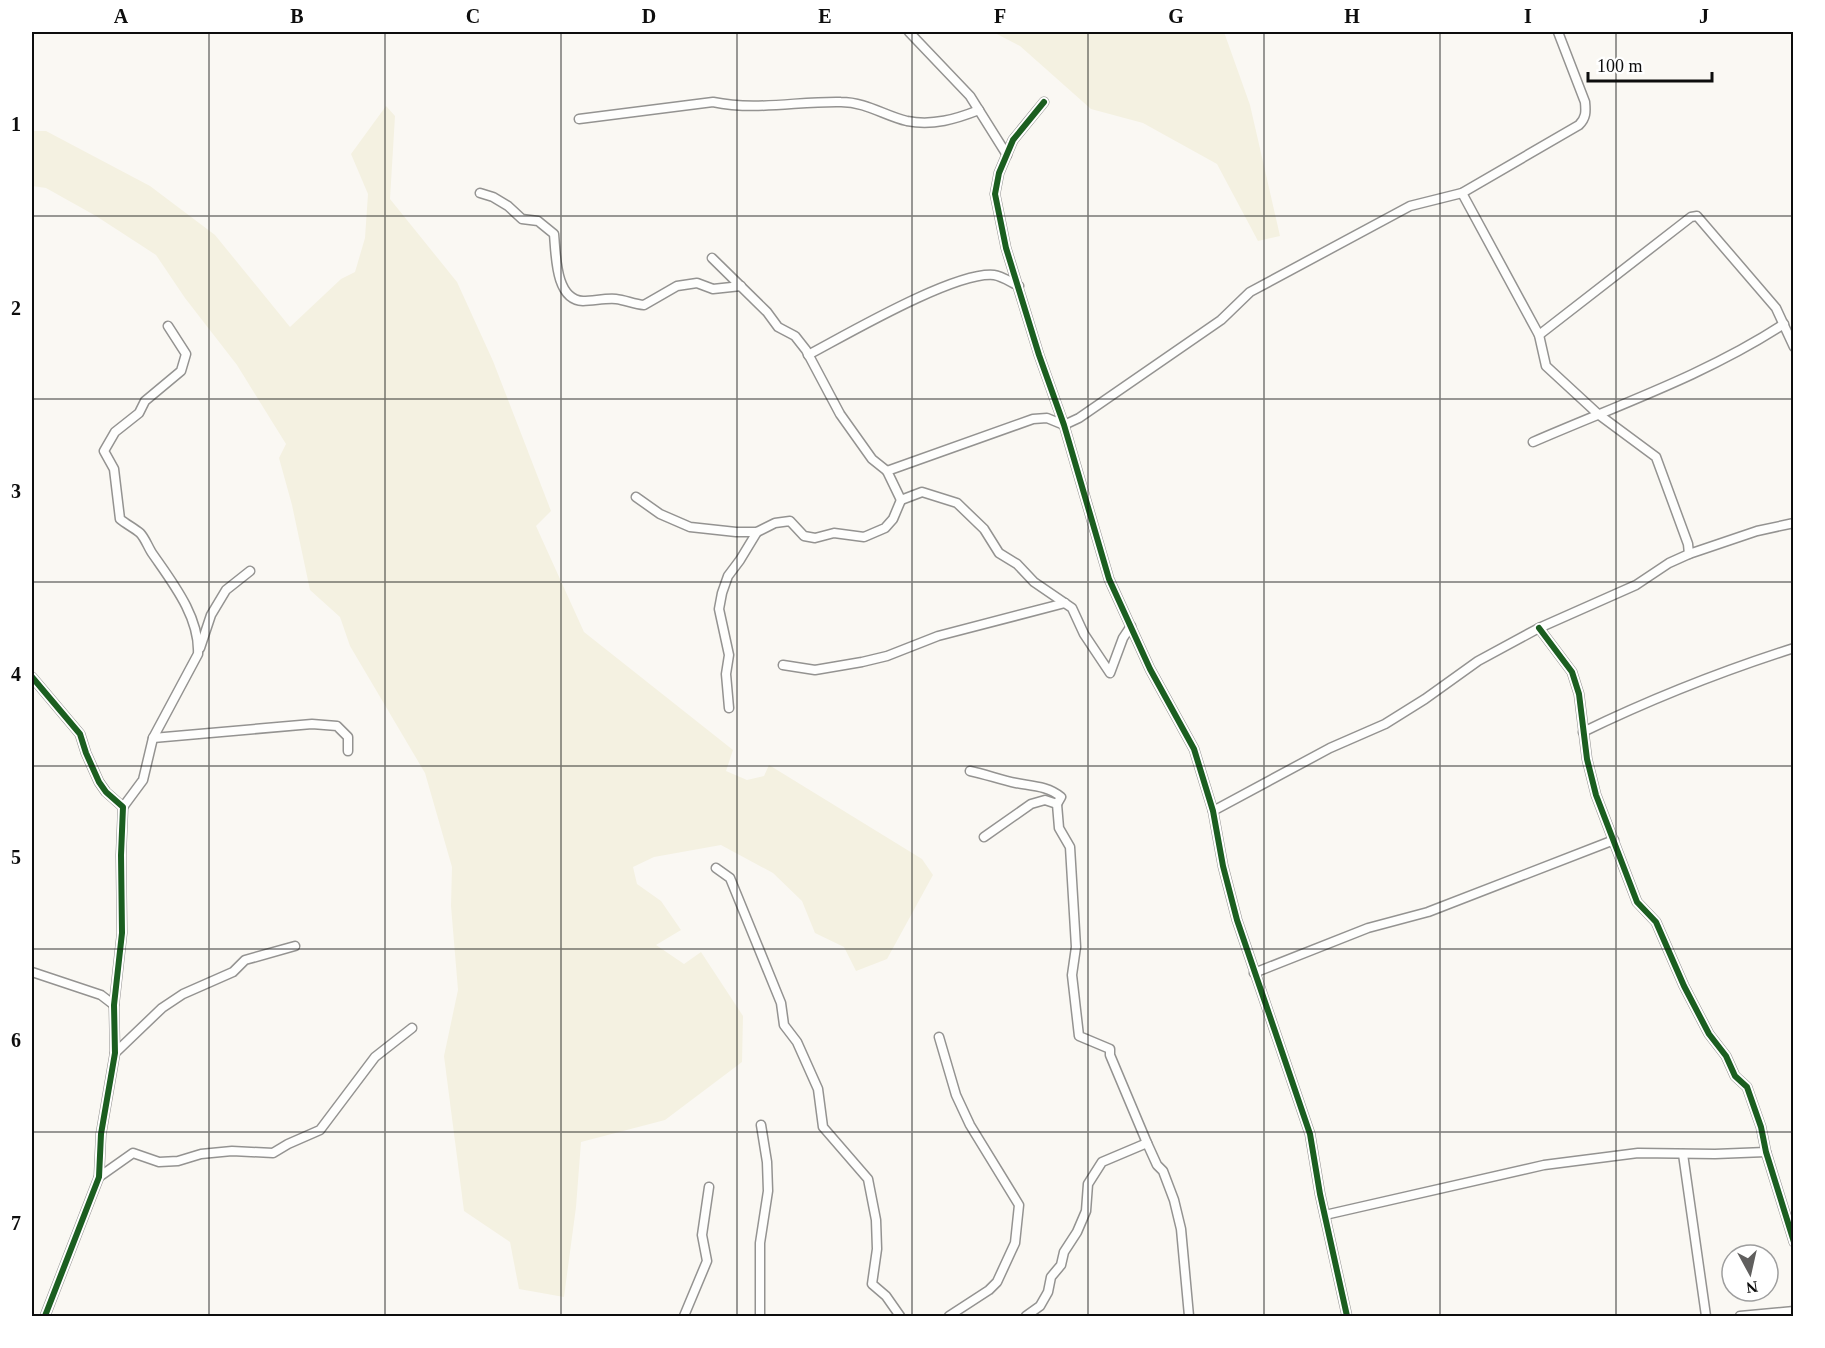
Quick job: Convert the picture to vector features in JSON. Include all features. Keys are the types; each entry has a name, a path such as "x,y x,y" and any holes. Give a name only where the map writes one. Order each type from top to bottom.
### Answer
{"street":[{"path":"909,32 970,96 1007,155"},
{"path":"887,471 1033,419 1047,418 1064,425 1079,418 1221,320 1250,292 1410,206 1462,193 1584,121 1585,102 1557,32"},
{"path":"579,119 713,102 760,107 813,102 845,102 876,108 906,121 930,123 954,119 979,110"},
{"path":"1044,102 1014,140 999,173 995,195 1006,248 1064,425 1109,579 1150,669 1194,749 1213,811 1223,866 1237,920 1310,1134 1347,1317"},
{"path":"480,193 493,197 508,206 522,219 538,221 554,234 560,278 565,291 572,298 583,301 597,298 618,299 644,305 677,286 697,283 713,289 741,286"},
{"path":"1462,193 1539,334 1546,366 1598,414 1656,457 1688,544 1689,554"},
{"path":"1539,334 1694,216 1702,219 1776,308 1794,347"},
{"path":"712,258 767,312 778,327 795,336 840,414 872,459 887,471 901,500"},
{"path":"808,355 903,306 959,281 994,275 1019,286"},
{"path":"1533,442 1692,375 1757,342 1784,324"},
{"path":"168,326 186,354 181,371 145,401 139,413 115,432 104,451 114,469 120,519 141,534 173,582 195,626 199,642 198,654"},
{"path":"636,497 660,514 690,526 736,532 757,532 775,524 790,521 804,536 815,538 834,533 864,537 885,528 893,519 901,500 922,492 957,503 984,529 999,553 1017,564 1034,582 1072,608 1084,634 1110,673 1123,638 1131,626"},
{"path":"1213,811 1330,747 1385,724 1478,661 1539,627 1636,585 1669,563 1689,554 1757,531 1794,523"},
{"path":"729,708 726,674 729,655 719,609 728,576 757,532"},
{"path":"45,1317 99,1177 101,1134 115,1053 114,1005 122,933 123,807 143,780 153,738 198,654 211,615 226,590 250,571"},
{"path":"783,665 814,670 887,656 938,636 1065,603"},
{"path":"1539,627 1572,672 1579,694 1587,759 1596,795 1637,902 1656,922 1708,1034 1726,1056 1735,1076 1747,1087 1794,1242"},
{"path":"1583,732 1641,706 1794,648"},
{"path":"32,676 80,734 99,782 106,792 123,807"},
{"path":"153,738 312,724 337,726 348,737 348,751"},
{"path":"970,771 1015,783 1040,786 1061,797 1057,804 1059,828 1070,847 1076,947 1072,975 1079,1036 1110,1049 1110,1055 1147,1143 1157,1165 1163,1171 1174,1200 1181,1229 1189,1317"},
{"path":"984,837 1031,804 1045,801 1057,804"},
{"path":"1254,973 1368,928 1428,912 1614,840"},
{"path":"716,868 730,878 782,1003 784,1025 797,1042 811,1072 818,1089 823,1127 868,1179 876,1220 877,1249 872,1284 885,1296 900,1317"},
{"path":"115,1053 162,1008 183,994 233,972 245,960 296,946"},
{"path":"32,972 101,995 114,1005"},
{"path":"99,1177 133,1153 159,1162 178,1161 201,1154 232,1151 273,1154 288,1144 320,1130 375,1057 412,1028"},
{"path":"939,1037 956,1095 970,1125 1019,1206 1015,1243 997,1282 949,1317"},
{"path":"760,1317 760,1244 768,1191 767,1162 761,1125"},
{"path":"1026,1317 1040,1306 1048,1292 1052,1277 1062,1265 1064,1252 1077,1232 1086,1211 1088,1184 1102,1162 1147,1143"},
{"path":"1325,1215 1544,1165 1638,1153 1766,1152"},
{"path":"1683,1154 1706,1317"},
{"path":"684,1317 707,1261 702,1234 709,1187"},
{"path":"1740,1317 1794,1311"}],"shaded area":[{"path":"993,32 1224,32 1250,105 1280,236 1258,241 1217,164 1143,123 1091,109 1020,46"},
{"path":"386,106 395,116 390,199 457,282 493,361 551,511 536,526 584,632 733,750 726,771 747,780 764,776 769,765 922,859 933,875 887,959 856,971 844,947 815,933 802,901 773,873 721,845 654,857 633,867 637,884 661,901 681,930 656,945 684,964 701,952 743,1016 742,1062 665,1120 581,1142 576,1207 564,1297 519,1289 510,1242 464,1211 444,1056 458,990 451,906 452,867 425,773 350,646 340,617 310,590 292,505 279,458 286,444 237,365 185,298 156,255 96,216 46,188 32,186 32,131 46,131 150,186 215,235 290,327 341,279 355,272 365,238 368,194 351,154"}],"cycle path":[{"path":"1044,102 1013,140 999,173 995,194 1006,248 1039,355 1064,425 1109,579 1150,669 1194,749 1213,811 1223,866 1237,920 1310,1134 1320,1194 1347,1316"},
{"path":"1539,628 1572,672 1579,694 1587,759 1596,795 1637,902 1656,922 1684,986 1709,1034 1726,1056 1735,1076 1747,1087 1794,1242"},
{"path":"32,677 80,734 99,782 106,792 123,807 122,933 114,1005 115,1053 101,1134 99,1177 45,1316"}]}
